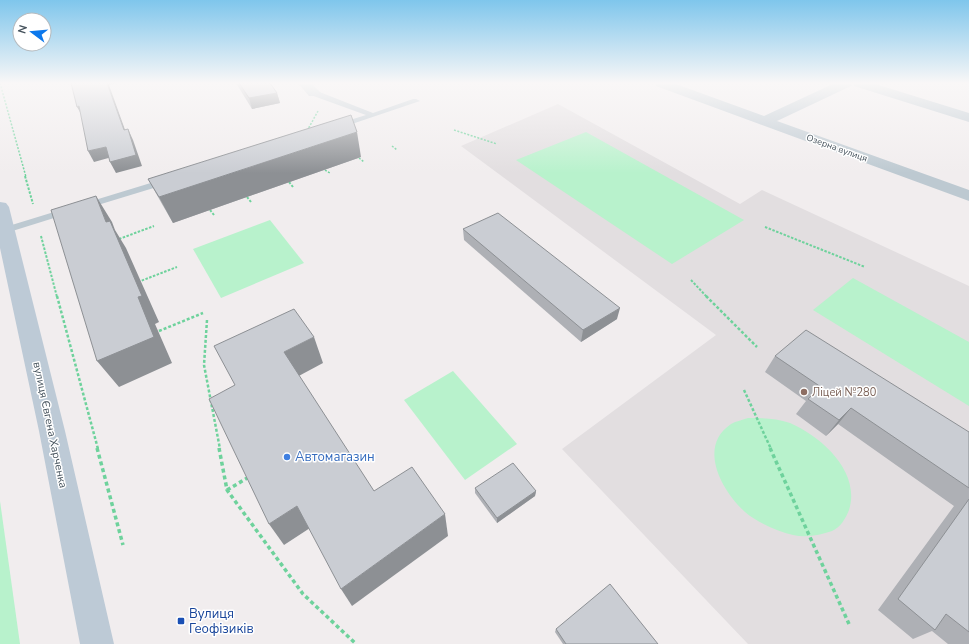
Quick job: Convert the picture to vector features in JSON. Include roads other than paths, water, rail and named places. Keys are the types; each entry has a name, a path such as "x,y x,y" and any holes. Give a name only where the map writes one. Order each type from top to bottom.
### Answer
{"main road":[{"name":"вулиця Євгена Харченка","path":"3,218 52,430 97,644"}],"street":[{"name":"Озерна вулиця","path":"741,113 969,196"},
{"path":"765,122 784,113"},
{"path":"954,113 969,118"}],"lane":[{"path":"368,113 372,115"},
{"path":"303,138 378,113"},
{"path":"3,218 37,220 175,179"}],"place":[{"name":"Ліцей №280","path":"804,392"},
{"name":"Автомагазин","path":"287,457"},
{"name":"Вулиця Геофізиків","path":"181,621"}]}
